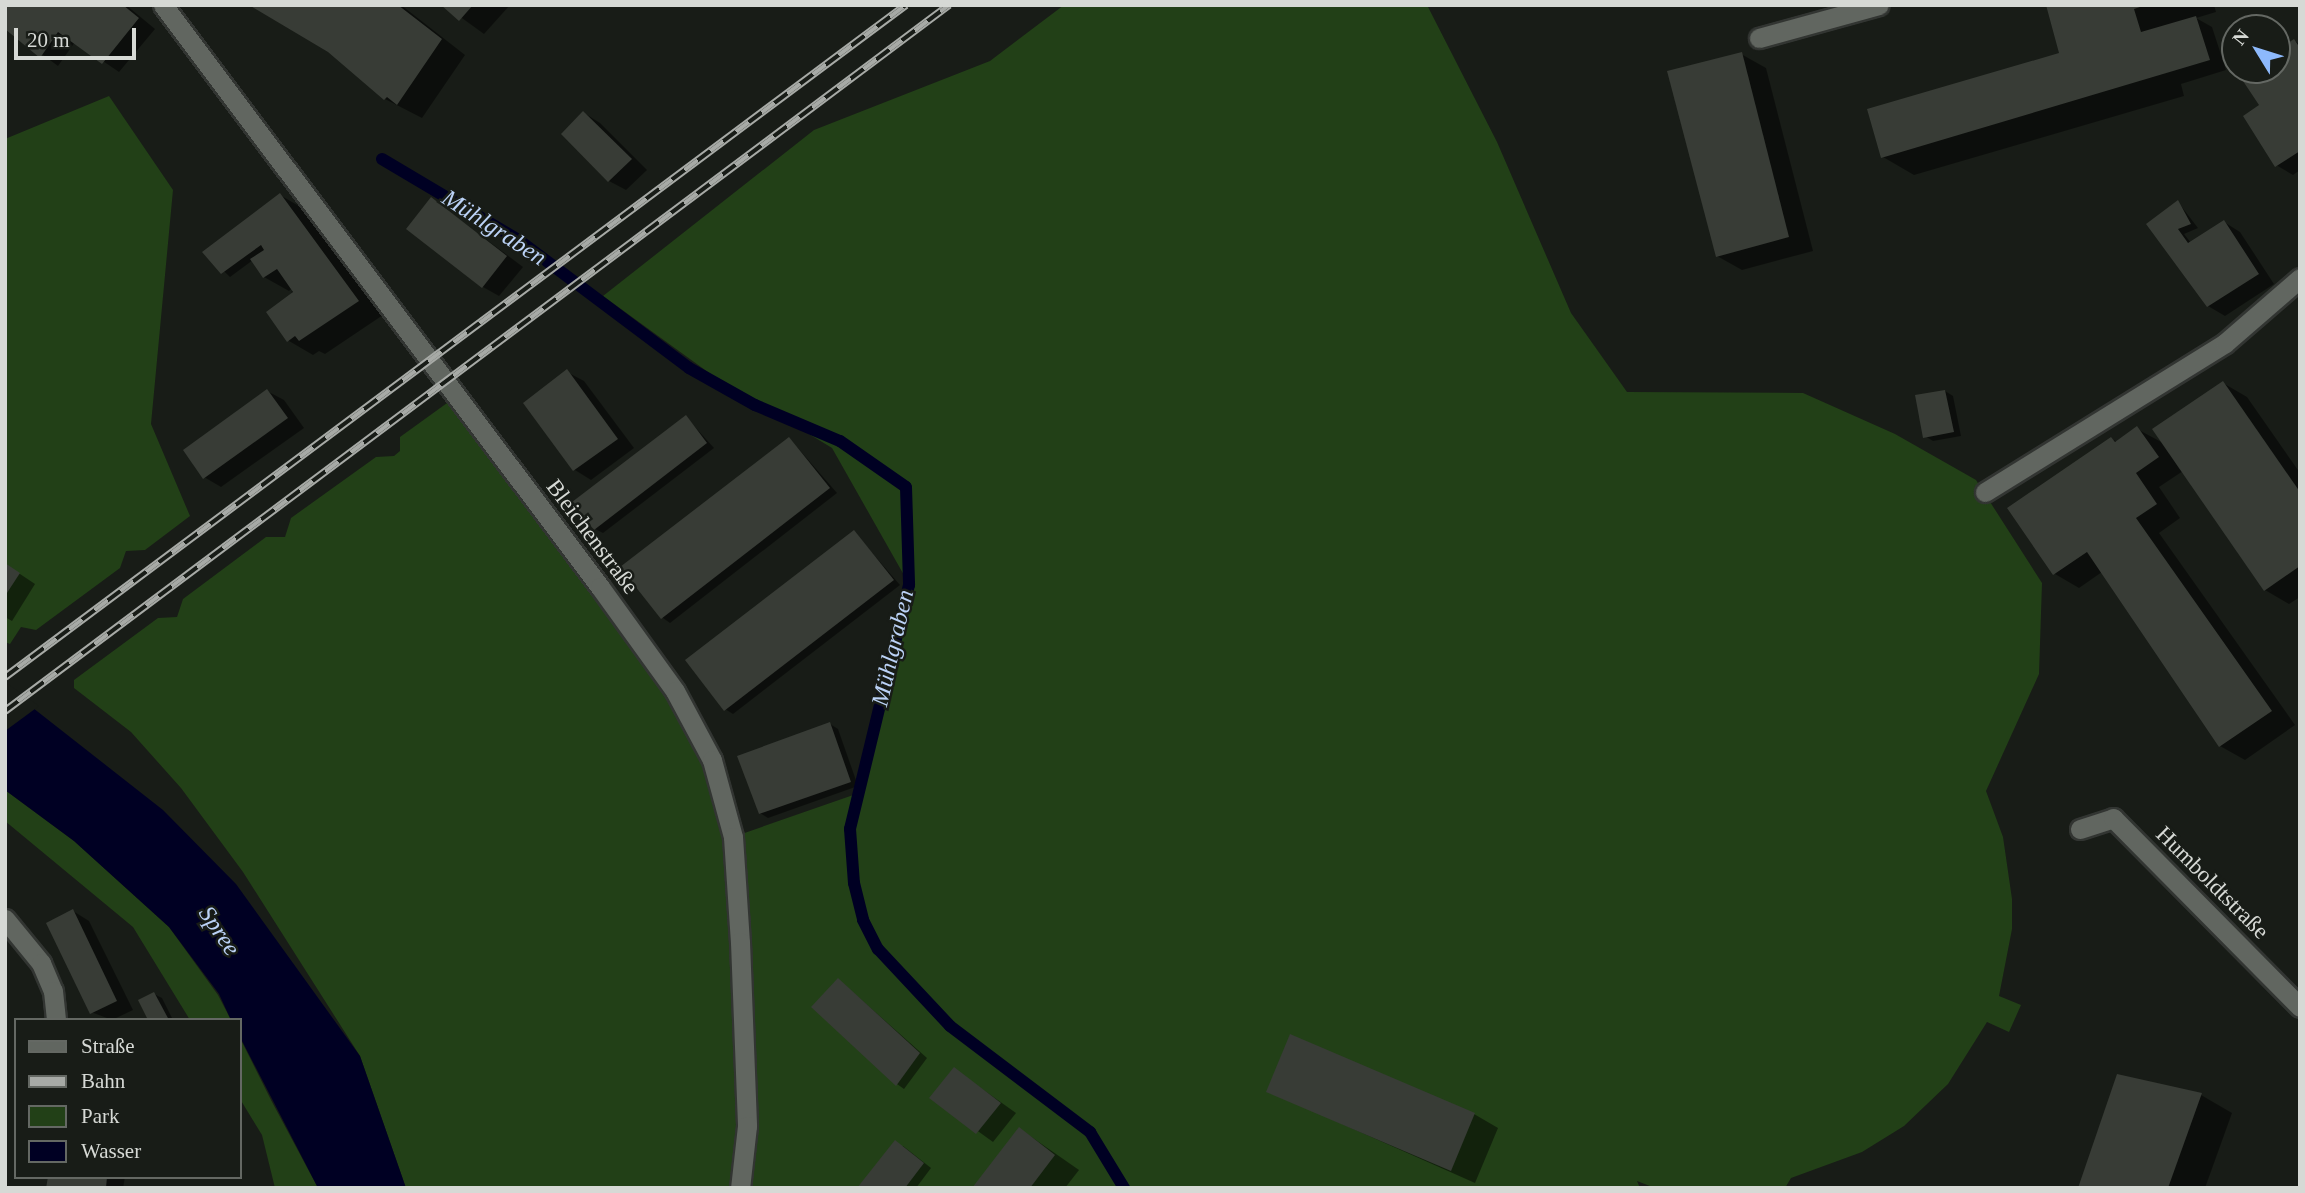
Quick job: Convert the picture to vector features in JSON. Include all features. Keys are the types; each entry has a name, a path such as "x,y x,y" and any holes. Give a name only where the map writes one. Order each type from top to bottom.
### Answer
{"street":[{"name":"Bleichenstraße","path":"163,5 607,597 675,691 712,760 733,837 740,942 747,1126 740,1188"},
{"path":"1759,38 1879,5"},
{"path":"1985,492 2225,343 2300,278"},
{"name":"Humboldtstraße","path":"2080,829 2113,818 2300,1007"},
{"path":"5,919 41,963 53,991 56,1018"}],"green space":[{"path":"1064,5 1427,5 1497,142 1571,313 1627,392 1803,393 1895,434 1976,480 2042,583 2039,674 1986,791 2003,837 2012,899 2012,929 1999,996 2021,1005 2009,1032 1987,1022 1948,1084 1904,1126 1862,1152 1791,1178 1785,1188 1655,1188 1637,1181 1640,1188 406,1188 360,1056 243,872 181,788 131,732 74,688 74,680 158,618 177,617 183,599 266,537 285,537 291,518 376,457 394,456 400,451 400,437 454,398 675,691 733,837 859,793 909,584 832,448 712,375 603,296 814,130 990,61"},
{"path":"109,96 173,190 151,424 190,516 145,550 126,551 120,568 36,630 21,627 10,644 5,642 5,139"},
{"path":"5,790 74,841 169,927 218,995 230,1018 189,1018 133,927 5,821"},
{"path":"242,1042 318,1188 275,1188 262,1135 242,1102"}],"water":[{"name":"Spree","path":"5,686 163,810 236,884 360,1056 406,1188 318,1188 242,1041 242,1018 230,1018 219,994 169,927 74,841 5,790"}],"pier":[{"path":"5,682 39,706 5,731"}],"building":[{"path":"5,5 123,5 139,18 102,64 58,32 40,58 5,29"},
{"path":"249,5 398,5 442,39 397,105 387,97 384,100 328,52"},
{"path":"441,5 473,5 459,21"},
{"path":"2046,5 2146,5 2134,9 2141,32 2196,16 2210,60 1881,158 1867,109 2059,53"},
{"path":"2294,39 2300,48 2300,151 2275,167 2243,116 2259,105 2245,84 2291,84 2291,41"},
{"path":"1742,52 1789,237 1716,257 1667,71"},
{"path":"583,111 632,159 608,182 561,134"},
{"path":"280,193 359,301 299,341 295,336 287,342 266,312 293,292 277,269 263,278 250,259 264,250 261,245 221,274 202,252"},
{"path":"431,197 507,256 482,288 406,229"},
{"path":"2178,200 2191,224 2178,229 2188,243 2224,220 2259,274 2207,307 2146,224"},
{"path":"567,369 618,439 573,471 523,403"},
{"path":"2223,381 2300,492 2300,566 2264,591 2152,429"},
{"path":"267,389 288,418 203,479 183,450"},
{"path":"1945,390 1954,432 1923,438 1915,395"},
{"path":"686,415 707,443 594,530 572,502"},
{"path":"2137,426 2159,457 2136,473 2157,504 2136,518 2272,711 2219,747 2087,552 2053,575 2007,508 2111,437 2115,442"},
{"path":"789,437 830,488 661,619 620,567"},
{"path":"854,530 894,580 724,711 685,660"},
{"path":"5,563 20,573 5,596"},
{"path":"830,722 851,782 759,814 737,756"},
{"path":"73,909 117,1001 90,1014 46,923"},
{"path":"838,978 920,1053 896,1086 811,1007"},
{"path":"154,992 168,1018 147,1018 138,1000"},
{"path":"1290,1034 1475,1113 1451,1171 1266,1092"},
{"path":"954,1067 1001,1103 976,1134 929,1098"},
{"path":"2117,1074 2202,1093 2168,1188 2078,1188"},
{"path":"1019,1127 1055,1155 1030,1188 972,1188"},
{"path":"895,1140 924,1163 905,1188 857,1188"},
{"path":"48,1179 107,1179 106,1188 46,1188"}],"waterway":[{"name":"Mühlgraben","path":"382,159 520,241 689,368 755,405 840,441 906,487 909,585 850,829 854,883 863,920 878,949 950,1026 1090,1132 1124,1188"}],"railway":[{"path":"5,677 906,5"},
{"path":"5,711 949,5"}]}
